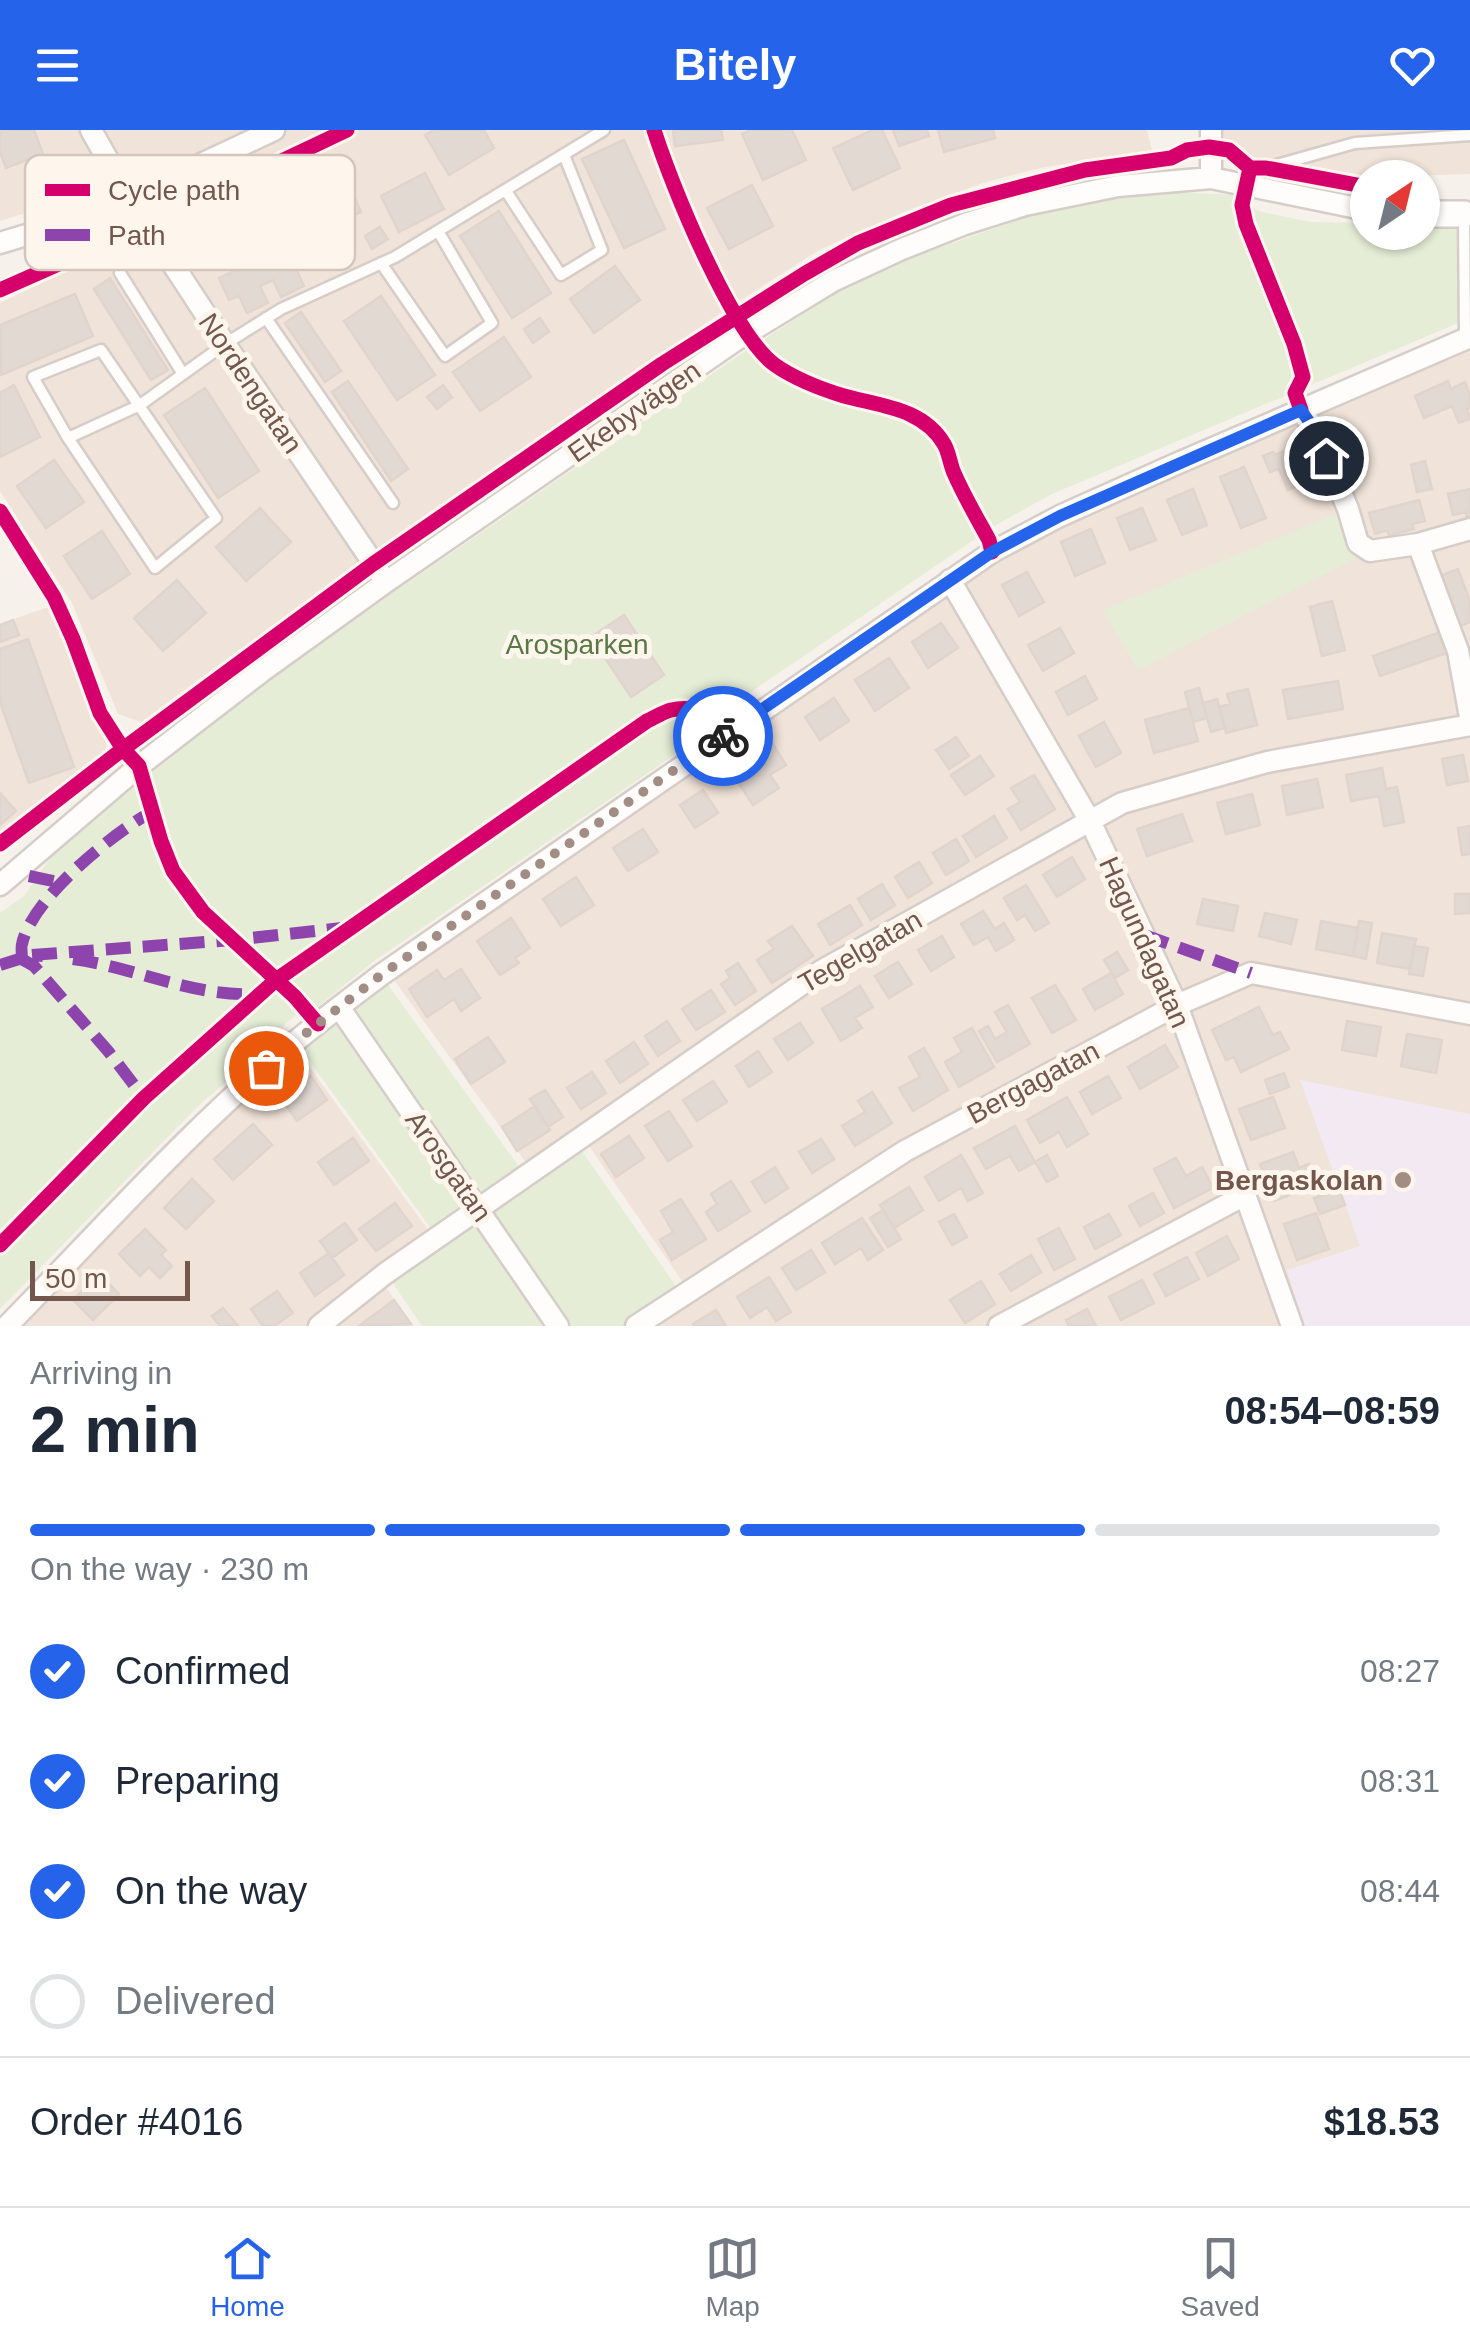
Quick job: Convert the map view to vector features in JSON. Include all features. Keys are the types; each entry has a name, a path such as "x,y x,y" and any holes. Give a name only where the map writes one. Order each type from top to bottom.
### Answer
{"street":[{"name":"Nordengatan","path":"90,130 104,155"},
{"path":"222,155 274,130"},
{"path":"1210,178 1211,130"},
{"name":"Ekebyvägen","path":"0,885 139,766 261,672 736,340 833,282 965,224 1025,205 1118,186 1210,178 1350,206"},
{"path":"1440,214 1467,214"},
{"path":"0,243 25,235"},
{"name":"Nordengatan","path":"176,270 386,582"},
{"path":"7,1326 208,1120 296,1041 397,964 950,580 992,552 1060,516 1468,338"},
{"path":"1301,410 1316,432 1358,543 1370,551 1418,544 1470,529"},
{"path":"1418,544 1458,651 1470,721"},
{"name":"Hagundagatan","path":"950,580 1090,820 1176,1005 1292,1326"},
{"name":"Tegelgatan","path":"319,1326 386,1273 821,971 1122,802 1266,762 1470,721"},
{"name":"Bergagatan","path":"636,1326 906,1151 1176,1005 1251,972 1470,1014"},
{"name":"Arosgatan","path":"339,1007 558,1326"},
{"path":"999,1326 1244,1195"}],"lane":[{"path":"68,438 140,405 224,344 281,309 381,263 604,130"},
{"path":"1266,168 1354,143 1422,134 1470,135"},
{"path":"506,190 561,274 602,250 564,155"},
{"path":"1467,214 1468,338"},
{"path":"381,263 444,356 492,323 438,231"},
{"path":"120,273 183,374"},
{"path":"266,318 393,503"},
{"path":"101,350 140,405 216,518 155,568 68,438 33,377 101,350"}],"shaded area":[{"path":"0,130 1147,130 1152,150 1040,168 983,183 911,209 819,250 719,314 324,588 141,722 118,714 72,603 0,491 0,303 69,270 355,270 355,155 25,155 25,213 0,221"},
{"path":"1224,130 1470,130 1470,174 1440,175 1440,160 1350,160 1350,173 1247,157 1224,140"},
{"path":"1470,350 1470,1326 649,1326 693,1297 578,1130 527,1164 392,977 996,558 1063,523"},
{"path":"51,606 106,740 106,760 0,845 0,624"},
{"path":"297,1050 434,1238 375,1271 412,1326 24,1326 214,1127"},
{"name":"Bergaskolan","path":"1300,1080 1470,1114 1470,1326 1304,1326 1287,1270 1360,1246"}],"green space":[{"name":"Arosparken","path":"1169,192 1236,195 1258,211 1310,222 1350,223 1350,250 1440,250 1440,226 1470,226 1470,318 1052,494 994,526 726,709 718,725 374,961 315,1009 308,1005 284,1025 282,1033 196,1108 0,1309 0,913 24,896 58,847 268,682 393,593 839,291 905,260 1029,216"},
{"path":"1348,509 1370,551 1138,670 1103,610"},
{"path":"381,975 525,1175 575,1141 682,1295 634,1326 422,1326 386,1273 437,1237 295,1041"}],"building":[{"path":"0,130 34,130 43,154 25,155 25,161 6,168 0,152"},
{"path":"434,130 484,130 494,148 449,175 425,135"},
{"path":"673,130 721,130 723,140 675,146"},
{"path":"751,130 792,130 806,160 763,180 742,134"},
{"path":"873,130 882,130 900,168 853,190 833,148"},
{"path":"893,130 927,130 929,136 899,146"},
{"path":"938,130 993,130 995,138 944,152"},
{"path":"624,140 665,229 624,248 582,159"},
{"path":"425,173 444,209 399,232 381,196"},
{"path":"752,185 773,226 729,249 707,208"},
{"path":"499,211 551,293 512,318 460,236"},
{"path":"380,227 388,239 372,249 365,236"},
{"path":"615,266 640,300 594,333 570,299"},
{"path":"236,270 296,270 304,286 281,297 273,280 260,286 268,303 247,313 239,296 229,300 219,278"},
{"path":"110,278 168,370 151,380 94,289"},
{"path":"75,294 93,336 1,375 0,325"},
{"path":"381,296 435,375 397,400 344,321"},
{"path":"301,312 341,371 325,382 285,323"},
{"path":"540,318 549,332 533,343 524,329"},
{"path":"504,337 531,377 480,411 453,372"},
{"path":"348,381 408,469 391,481 332,392"},
{"path":"1448,381 1451,389 1465,382 1470,395 1470,419 1459,423 1452,406 1424,418 1415,396"},
{"path":"14,385 40,437 0,457 0,393"},
{"path":"443,385 452,397 437,409 427,397"},
{"path":"205,388 259,471 218,498 164,415"},
{"path":"1296,446 1311,480 1288,490 1279,469 1270,472 1263,456"},
{"path":"54,460 84,502 46,528 17,486"},
{"path":"1425,461 1432,489 1417,492 1411,465"},
{"path":"1244,467 1266,518 1241,528 1220,477"},
{"path":"1193,489 1207,525 1182,535 1167,500"},
{"path":"1470,489 1470,516 1466,512 1453,515 1448,494"},
{"path":"1419,500 1425,521 1412,524 1414,529 1375,534 1369,513"},
{"path":"260,508 291,542 246,581 216,547"},
{"path":"1142,508 1156,540 1130,550 1117,518"},
{"path":"1091,529 1105,563 1075,576 1061,542"},
{"path":"102,531 130,574 92,599 64,556"},
{"path":"1458,569 1470,602 1470,622 1456,628 1437,577"},
{"path":"1027,572 1044,602 1019,616 1002,585"},
{"path":"177,580 206,613 163,651 134,618"},
{"path":"1332,601 1345,650 1322,656 1310,607"},
{"path":"624,615 664,675 631,697 591,637"},
{"path":"13,620 19,635 0,642 0,625"},
{"path":"941,623 958,648 928,668 912,642"},
{"path":"1060,628 1074,653 1043,671 1028,645"},
{"path":"1440,632 1447,653 1380,676 1373,656"},
{"path":"28,639 74,767 29,783 0,702 0,649"},
{"path":"889,658 909,688 875,711 855,680"},
{"path":"1085,676 1097,699 1068,715 1056,692"},
{"path":"1338,681 1343,709 1288,719 1283,690"},
{"path":"1199,688 1207,718 1193,722 1185,692"},
{"path":"1248,689 1257,725 1226,733 1219,707 1230,704 1227,694"},
{"path":"834,698 849,721 820,740 805,717"},
{"path":"1217,699 1225,728 1211,732 1203,703"},
{"path":"1189,708 1198,741 1154,753 1145,720"},
{"path":"1104,722 1121,753 1096,767 1079,736"},
{"path":"956,737 969,756 949,769 936,750"},
{"path":"771,741 786,765 770,775 779,788 753,805 734,776 749,766 744,759"},
{"path":"1463,755 1468,781 1447,785 1442,759"},
{"path":"980,756 994,776 965,795 951,775"},
{"path":"1382,768 1386,789 1397,787 1404,822 1384,826 1379,796 1351,801 1346,775"},
{"path":"1034,775 1055,809 1021,830 1008,809 1020,802 1011,788"},
{"path":"1317,779 1323,807 1287,815 1282,786"},
{"path":"703,790 718,813 695,828 680,805"},
{"path":"0,793 16,811 0,825"},
{"path":"1252,794 1260,825 1226,834 1217,803"},
{"path":"1182,814 1192,841 1147,856 1137,829"},
{"path":"994,816 1007,838 976,857 963,836"},
{"path":"1470,826 1470,854 1462,855 1458,828"},
{"path":"643,829 658,852 628,871 613,848"},
{"path":"956,839 969,861 946,875 933,853"},
{"path":"1072,857 1085,879 1057,897 1043,875"},
{"path":"919,862 932,883 908,898 895,877"},
{"path":"576,877 594,905 561,926 543,899"},
{"path":"882,884 895,905 871,920 858,899"},
{"path":"1026,885 1049,923 1035,931 1025,915 1017,920 1004,898"},
{"path":"1455,894 1470,894 1470,913 1455,914"},
{"path":"1203,899 1238,906 1233,931 1197,924"},
{"path":"850,905 862,925 830,945 818,924"},
{"path":"983,911 995,929 1004,923 1014,940 996,951 988,937 974,945 961,924"},
{"path":"1265,913 1297,920 1291,944 1259,936"},
{"path":"511,918 530,948 515,958 519,963 500,975 477,941"},
{"path":"1321,921 1358,928 1353,956 1316,949"},
{"path":"1359,921 1372,923 1366,959 1353,956"},
{"path":"792,926 813,956 772,983 757,960 774,949 768,941"},
{"path":"1382,933 1416,939 1410,969 1377,963"},
{"path":"942,936 954,957 931,971 918,950"},
{"path":"1414,946 1428,948 1423,976 1409,974"},
{"path":"1117,952 1128,970 1115,978 1104,960"},
{"path":"898,962 912,984 889,998 875,976"},
{"path":"738,963 756,991 735,1005 721,984 730,978 726,971"},
{"path":"461,969 480,998 461,1011 454,999 427,1017 409,989 437,970 444,980"},
{"path":"1111,973 1123,994 1095,1010 1083,989"},
{"path":"1055,985 1076,1020 1052,1033 1032,998"},
{"path":"860,986 873,1007 855,1018 862,1028 841,1041 822,1009"},
{"path":"711,990 725,1012 696,1030 682,1009"},
{"path":"1008,1005 1030,1044 997,1062 979,1031 988,1026 995,1039 1007,1032 995,1012"},
{"path":"1259,1007 1273,1035 1280,1032 1289,1049 1241,1072 1234,1057 1226,1060 1212,1030"},
{"path":"667,1021 680,1041 658,1056 645,1036"},
{"path":"1347,1021 1381,1027 1376,1056 1342,1050"},
{"path":"800,1023 813,1043 788,1060 774,1039"},
{"path":"972,1028 994,1067 959,1087 945,1062 962,1052 954,1038"},
{"path":"1407,1034 1442,1040 1436,1073 1401,1066"},
{"path":"488,1037 505,1062 471,1084 455,1059"},
{"path":"634,1042 648,1064 620,1083 606,1061"},
{"path":"1165,1045 1178,1067 1140,1089 1128,1067"},
{"path":"924,1048 948,1090 913,1111 899,1088 920,1077 909,1057"},
{"path":"758,1051 772,1072 749,1087 736,1066"},
{"path":"592,1072 606,1093 581,1109 567,1088"},
{"path":"1284,1073 1289,1087 1270,1094 1265,1080"},
{"path":"311,1076 327,1100 297,1121 281,1098"},
{"path":"1108,1076 1121,1098 1092,1114 1080,1092"},
{"path":"713,1081 727,1102 697,1121 683,1100"},
{"path":"545,1090 563,1117 548,1127 530,1099"},
{"path":"872,1092 892,1123 855,1146 842,1126 865,1112 858,1101"},
{"path":"1067,1097 1088,1134 1067,1147 1059,1132 1040,1143 1027,1120"},
{"path":"1273,1097 1285,1128 1251,1140 1239,1109"},
{"path":"535,1106 550,1130 517,1151 502,1127"},
{"path":"669,1111 692,1146 668,1161 645,1126"},
{"path":"253,1124 272,1145 233,1180 214,1159"},
{"path":"1015,1126 1035,1162 1019,1171 1010,1156 986,1169 974,1148"},
{"path":"629,1136 644,1158 616,1177 601,1154"},
{"path":"353,1138 369,1161 334,1185 318,1162"},
{"path":"821,1139 834,1159 812,1173 799,1152"},
{"path":"1293,1152 1299,1168 1309,1164 1317,1185 1274,1201 1260,1164"},
{"path":"961,1155 983,1193 968,1201 961,1188 939,1201 925,1177"},
{"path":"1047,1155 1058,1176 1047,1182 1035,1162"},
{"path":"1176,1158 1186,1176 1202,1167 1213,1188 1174,1208 1154,1169"},
{"path":"775,1167 788,1188 765,1203 752,1182"},
{"path":"192,1179 214,1201 186,1229 164,1208"},
{"path":"731,1181 750,1211 718,1231 706,1212 717,1204 711,1194"},
{"path":"909,1187 923,1210 894,1228 880,1205"},
{"path":"1339,1189 1345,1205 1320,1214 1314,1198"},
{"path":"1153,1193 1164,1213 1140,1226 1129,1206"},
{"path":"681,1199 706,1239 672,1260 660,1240 673,1232 661,1211"},
{"path":"395,1203 412,1226 376,1251 359,1229"},
{"path":"883,1210 901,1239 888,1247 870,1218"},
{"path":"1316,1213 1329,1249 1297,1260 1284,1224"},
{"path":"954,1214 967,1237 952,1245 939,1222"},
{"path":"1109,1214 1121,1235 1095,1249 1084,1227"},
{"path":"862,1218 883,1250 868,1260 861,1248 835,1264 822,1243"},
{"path":"345,1223 357,1240 332,1258 320,1241"},
{"path":"1059,1228 1075,1259 1054,1270 1038,1239"},
{"path":"145,1229 166,1250 161,1255 172,1266 160,1278 149,1267 140,1276 119,1254"},
{"path":"1227,1236 1239,1259 1208,1276 1196,1253"},
{"path":"811,1250 825,1272 796,1290 782,1268"},
{"path":"329,1253 344,1275 315,1296 300,1273"},
{"path":"1031,1255 1041,1272 1011,1291 1000,1274"},
{"path":"1187,1257 1199,1279 1166,1296 1154,1274"},
{"path":"99,1274 119,1294 93,1320 73,1300"},
{"path":"769,1277 791,1312 776,1321 767,1307 750,1318 737,1297"},
{"path":"1142,1280 1154,1303 1121,1320 1109,1297"},
{"path":"981,1281 995,1304 965,1323 950,1300"},
{"path":"277,1291 293,1313 274,1326 263,1326 251,1309"},
{"path":"394,1300 411,1324 359,1326"},
{"path":"223,1308 238,1326 220,1326 212,1316"},
{"path":"1087,1309 1096,1326 1069,1326 1066,1320"},
{"path":"716,1310 726,1326 694,1326 693,1324"}],"marked path":[{"path":"22,959 29,926 57,888 97,851 153,811"},
{"path":"29,876 63,883"},
{"path":"32,955 342,928"},
{"path":"1144,935 1251,973"},
{"path":"0,965 32,955 43,956"},
{"path":"18,957 34,966 144,1098"},
{"path":"73,959 187,987 258,994"}],"cycle path":[{"path":"294,155 347,130"},
{"path":"654,130 705,256 740,323 758,348 775,365 808,383 900,410 925,423 946,447 954,473 992,552"},
{"path":"0,844 373,564 662,364 858,243 951,205 1085,170 1171,158 1187,150 1209,147 1229,150 1250,168 1350,184"},
{"path":"1250,168 1242,205 1246,224 1294,344 1303,377 1295,393 1301,410"},
{"path":"0,290 45,270"},
{"path":"0,511 54,597 100,713 139,766 173,871 203,912 295,997 318,1024"},
{"path":"0,1245 144,1098 276,980 647,721 671,710 688,709 713,715 735,728"}],"way so far":[{"path":"266,1068 381,975 723,736"}],"place":[{"name":"Bergaskolan","path":"1403,1180"}],"route":[{"path":"723,736 992,552 1060,516 1301,410 1316,432 1326,458"}]}
